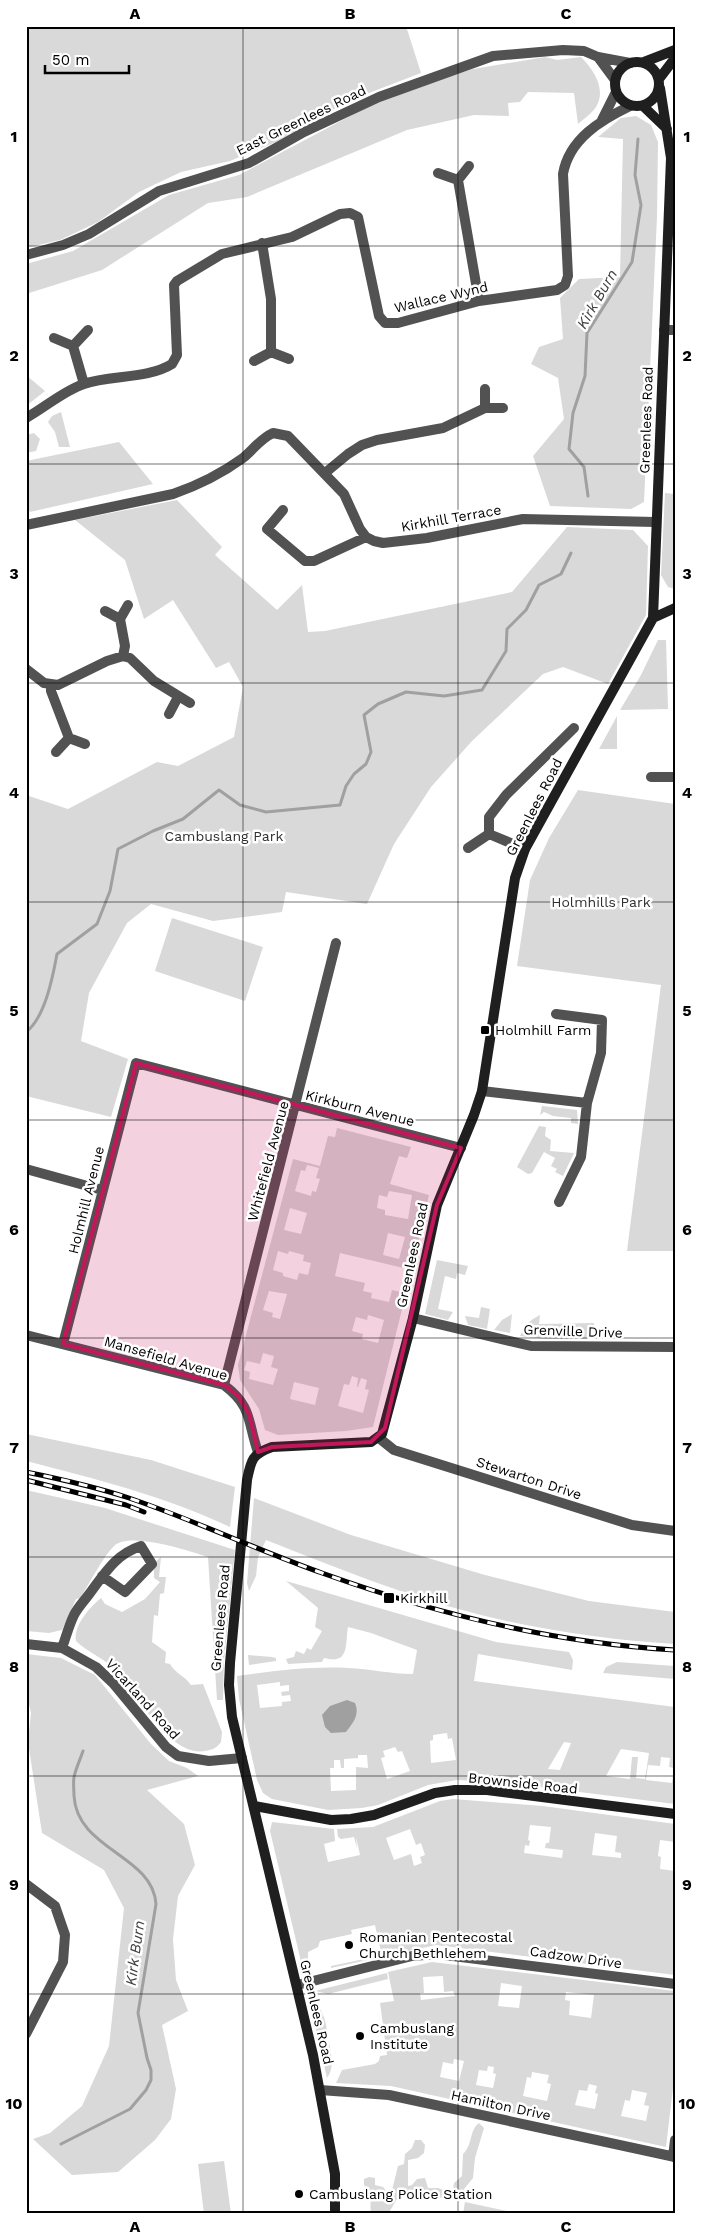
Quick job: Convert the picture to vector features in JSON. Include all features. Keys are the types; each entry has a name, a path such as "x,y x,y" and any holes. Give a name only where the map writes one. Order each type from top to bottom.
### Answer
{"main road":[{"path":"675,50 644,62 630,63 623,67 615,80 616,92 630,106 644,106 657,96 660,84 675,58"},
{"path":"644,62 651,66 660,84"},
{"name":"Greenlees Road","path":"379,1438 385,1428 413,1318 437,1205 482,1091 515,878 525,849 653,618 655,522 670,158 660,84"},
{"path":"644,106 666,130"},
{"path":"653,618 675,608"},
{"path":"258,1452 272,1447 371,1442 379,1438"},
{"name":"Greenlees Road","path":"258,1452 250,1463 238,1565 229,1682 232,1717 297,1985 320,2090 335,2174 335,2214"},
{"name":"Brownside Road","path":"254,1806 330,1820 351,1819 381,1813 435,1793 455,1790 487,1790 675,1814"}],"street":[{"name":"East Greenlees Road","path":"26,255 88,234 159,191 249,163 304,132 379,97 493,56 563,50 584,51 598,58 630,63"},
{"path":"598,58 615,80"},
{"name":"Wallace Wynd","path":"602,120 616,92"},
{"name":"Wallace Wynd","path":"26,418 49,402 84,384 156,370 172,364 176,355 174,285 177,281 222,254 292,237 340,214 350,213 358,217 381,321 385,323 398,323 480,301 557,290 565,285 568,276 563,174 565,162 578,142 602,120 630,106"},
{"path":"469,166 458,180 480,301"},
{"path":"438,173 458,180"},
{"path":"262,243 270,299 271,352"},
{"path":"73,346 88,330"},
{"path":"664,330 675,330"},
{"path":"54,338 73,346"},
{"path":"73,346 84,384"},
{"path":"254,361 271,352 289,359"},
{"path":"485,389 485,408"},
{"path":"325,473 362,445 377,440 443,428 485,408 503,408"},
{"path":"26,526 173,494 188,489 224,472 245,456 263,437 273,432 288,436 344,494 366,537 314,561 305,561 266,529 283,510"},
{"name":"Kirkhill Terrace","path":"366,537 383,543 426,538 523,519 655,522"},
{"path":"123,656 125,646 120,619 128,605"},
{"path":"105,611 120,619"},
{"path":"26,669 51,686 58,685 107,661 123,656 130,658 154,681 178,698 190,703"},
{"path":"51,686 51,691 69,738 85,744"},
{"path":"169,714 178,698"},
{"path":"489,834 489,817 506,795 574,728"},
{"path":"56,752 69,738"},
{"path":"652,777 675,777"},
{"path":"489,834 525,849"},
{"path":"468,848 489,834"},
{"name":"Whitefield Avenue","path":"224,1385 336,943"},
{"path":"556,1014 602,1020 601,1053 587,1103 581,1157 559,1202"},
{"name":"Kirkburn Avenue","path":"136,1063 461,1148"},
{"name":"Holmhill Avenue","path":"63,1344 136,1063"},
{"path":"482,1091 587,1103"},
{"path":"26,1169 102,1190"},
{"name":"Grenville Drive","path":"413,1318 531,1346 675,1346"},
{"name":"Mansefield Avenue","path":"26,1335 224,1385 238,1396 249,1414 258,1452"},
{"name":"Stewarton Drive","path":"379,1438 394,1450 622,1522 675,1531"},
{"path":"62,1648 74,1614 102,1576 113,1562 128,1550 141,1546 152,1564 125,1592 102,1576"},
{"name":"Vicarland Road","path":"26,1644 62,1648 96,1667 113,1683 166,1748 178,1756 209,1761 242,1758"},
{"path":"26,1884 56,1906 65,1935 63,1962 26,2034"},
{"name":"Cadzow Drive","path":"297,1985 412,1956 436,1954 675,1984"},
{"name":"Hamilton Drive","path":"320,2090 389,2095 674,2157"},
{"path":"674,2157 675,2140"}],"highlighted area":[{"path":"136,1063 461,1148 437,1205 385,1428 371,1442 272,1447 258,1452 249,1414 238,1396 224,1385 63,1344"}],"green space":[{"path":"26,26 406,26 421,73 348,101 276,142 230,161 181,172 139,192 98,222 60,240 26,248"},
{"path":"545,57 557,60 581,57 594,73 599,86 599,100 596,107 578,124 574,93 528,92 520,102 508,103 509,116 474,115 407,130 247,197 208,203 102,270 26,294 26,264 73,251 169,195 239,175 369,106 408,89 473,69"},
{"path":"636,116 651,125 658,142 657,217 644,502 631,509 550,506 533,456 564,419 558,378 531,364 539,347 563,339 560,298 579,279 620,277 623,139 598,137 621,118"},
{"path":"26,375 45,391 26,406"},
{"path":"61,412 70,447 59,447 55,432 48,422 52,416"},
{"path":"34,433 40,439 36,451 26,453 26,435"},
{"path":"119,442 153,484 30,512 26,505 26,461"},
{"path":"665,493 675,494 675,589 668,587 661,575"},
{"name":"Cambuslang Park","path":"177,500 222,547 215,555 277,610 302,585 308,632 325,631 512,592 567,527 633,530 648,546 646,615 608,684 563,667 543,674 472,741 431,787 394,844 367,904 286,892 282,912 213,921 151,904 127,923 89,993 81,1041 128,1059 111,1117 26,1096 26,795 68,809 157,762 178,766 234,737 243,687 229,662 216,668 173,600 144,619 125,560 75,520"},
{"path":"658,640 666,640 668,709 620,710 641,675"},
{"path":"617,716 617,749 599,749"},
{"name":"Holmhills Park","path":"578,790 675,804 675,1221 673,1221 673,1251 627,1251 661,985 517,966 530,880 549,838"},
{"path":"172,918 263,947 245,1001 155,971"},
{"path":"542,1106 577,1110 578,1124 571,1123 571,1118 553,1116 544,1112 540,1115"},
{"path":"539,1126 546,1127 545,1136 551,1140 550,1151 574,1153 563,1176 555,1172 557,1169 551,1166 555,1158 544,1152 532,1173 528,1174 517,1167"},
{"path":"337,1128 411,1147 407,1158 399,1156 390,1184 429,1195 412,1270 340,1253 335,1276 365,1283 363,1291 372,1293 371,1298 389,1302 392,1290 406,1293 373,1427 346,1431 278,1435 265,1430 259,1409 240,1380 238,1365 293,1159 320,1166 328,1136 335,1137","holes":["307,1165 319,1168 316,1178 320,1179 316,1192 312,1191 311,1196 295,1191 301,1170 305,1171","389,1191 412,1195 408,1219 385,1215 385,1210 377,1208 379,1195 387,1197","290,1208 307,1213 301,1234 284,1230","388,1233 405,1237 399,1259 383,1255","278,1251 288,1254 289,1251 304,1255 303,1261 311,1263 308,1275 299,1273 297,1280 283,1276 283,1273 273,1270","269,1291 287,1294 280,1319 272,1317 273,1313 263,1310","368,1315 384,1320 378,1343 362,1339 363,1334 352,1331 356,1317 367,1320","263,1353 274,1356 271,1367 278,1369 273,1385 249,1379 250,1372 244,1370 247,1361 260,1364","352,1376 358,1378 357,1387 361,1378 367,1380 365,1389 369,1390 363,1413 338,1406 344,1384 349,1385","294,1382 319,1388 315,1405 290,1399"]},
{"path":"437,1260 468,1266 465,1275 457,1273 456,1279 445,1276 438,1309 453,1312 448,1320 425,1314"},
{"path":"481,1307 490,1309 487,1329 468,1325 465,1316 479,1318"},
{"path":"512,1314 510,1333 494,1330 502,1320"},
{"path":"540,1315 539,1324 594,1323 595,1339 545,1339 520,1336 528,1323"},
{"path":"26,1434 151,1460 235,1487 230,1527 155,1497 26,1461"},
{"path":"26,1490 105,1508 235,1550 224,1661 223,1700 217,1700 208,1557 146,1541 122,1542 114,1546 80,1598 76,1599 62,1630 49,1633 26,1631"},
{"path":"254,1498 351,1535 485,1575 589,1601 675,1612 675,1644 575,1634 477,1614 397,1590 266,1540 258,1557 256,1576 249,1591 247,1583"},
{"path":"161,1557 159,1577 166,1577 164,1593 160,1594 158,1616 154,1615 152,1642 166,1652 165,1663 170,1664 191,1685 203,1684 222,1732 221,1742 210,1750 192,1750 179,1744 167,1735 117,1671 76,1641 77,1629 80,1623 92,1606 101,1598 105,1604 122,1612 145,1599 160,1582 154,1578 154,1563"},
{"path":"286,1581 496,1642 569,1652 573,1660 572,1670 478,1654 474,1681 675,1707 675,1804 501,1782 457,1780 428,1785 378,1805 362,1808 328,1810 272,1799 263,1793 257,1780 239,1699 237,1676 306,1668 356,1669 413,1674 417,1650 371,1633 348,1627 345,1652 338,1659 324,1658 322,1662 288,1664 286,1659 294,1657 296,1651 304,1654 307,1648 311,1650 322,1631 315,1627 318,1608","holes":["280,1682 280,1686 289,1685 289,1691 281,1692 282,1696 290,1695 291,1701 282,1702 282,1706 260,1708 257,1685","447,1733 448,1739 452,1738 456,1760 431,1763 430,1741 433,1740 433,1735","564,1742 571,1743 560,1770 548,1769","395,1747 398,1752 402,1751 410,1771 387,1779 381,1758 385,1757 383,1751","621,1749 649,1753 645,1779 636,1778 638,1757 632,1757 630,1779 606,1776","358,1755 367,1755 368,1768 356,1767 356,1790 331,1791 330,1768 334,1768 334,1760 340,1760 341,1768 344,1768 344,1759 358,1758","661,1757 670,1758 669,1767 674,1768 672,1783 646,1780 648,1765 660,1766"]},
{"path":"26,1654 61,1658 95,1675 151,1744 169,1761 187,1768 198,1776 147,1790 184,1824 195,1865 178,1896 173,1939 176,1980 188,2011 162,2025 176,2089 171,2119 155,2140 118,2172 72,2175 33,2139 50,2133 82,2106 109,2046 124,1908 104,1870 42,1833 28,1742 31,1713 26,1692"},
{"path":"248,1655 272,1657 276,1658 276,1661 249,1665"},
{"path":"617,1662 675,1666 675,1679 603,1673 606,1667"},
{"path":"453,1799 543,1806 675,1824 675,1842 660,1840 658,1856 661,1857 660,1869 675,1871 675,1975 436,1945 331,1968 331,1966 374,1957 373,1954 381,1952 375,1925 351,1930 352,1934 320,1941 318,1947 308,1952 308,1962 303,1970 270,1831 272,1822 334,1829 335,1841 324,1844 328,1862 360,1855 356,1837 357,1848 354,1837 341,1839 338,1837 337,1829 373,1827 440,1801","holes":["530,1825 551,1827 549,1843 546,1843 545,1848 563,1850 562,1858 524,1853 525,1845 529,1846","410,1829 416,1845 421,1843 425,1855 420,1857 422,1863 414,1866 411,1854 394,1860 386,1838","595,1833 617,1836 615,1852 621,1853 621,1858 592,1855"]},
{"path":"432,1962 675,1991 675,2071 666,2147 391,2086 336,2083 342,2070 375,2064 379,2061 380,2056 387,2055 380,2003 394,2001 388,1972","holes":["443,1976 444,1992 453,1991 455,1996 421,2000 420,1993 424,1993 423,1977","501,1983 522,1986 519,2008 498,2006","566,1992 594,1995 591,2018 569,2015 570,2001 565,2000","454,2059 464,2061 459,2081 440,2077 443,2062 453,2064","488,2066 494,2067 493,2073 496,2074 493,2088 476,2085 479,2070 487,2071","532,2072 549,2075 547,2083 551,2084 547,2101 523,2096 527,2077 531,2078","589,2084 597,2086 595,2093 598,2094 595,2109 575,2105 579,2090 587,2091","632,2090 647,2093 644,2105 649,2106 646,2121 621,2116 625,2100 630,2101"]},
{"path":"387,1973 388,1979 328,1994 315,1991"},
{"path":"310,1999 321,2010 326,2027 327,2037 318,2040"},
{"path":"327,2041 332,2060 327,2078 319,2043"},
{"path":"479,2123 484,2128 475,2158 473,2178 457,2198 400,2194 388,2214 371,2214 370,2194 364,2185 364,2179 369,2177 375,2178 375,2185 383,2187 387,2192 392,2190 398,2166 404,2164 405,2154 412,2148 415,2140 421,2140 425,2145 424,2153 418,2158 408,2160 408,2186 412,2185 417,2179 425,2178 428,2188 438,2188 448,2192 453,2190 454,2183 462,2176 463,2154"},
{"path":"224,2161 231,2214 204,2214 198,2164"},
{"path":"465,2202 520,2214 463,2214"}],"shaded area":[{"path":"347,1700 355,1703 357,1711 355,1719 346,1732 331,1733 325,1727 322,1715 330,1706"}],"waterway":[{"name":"Kirk Burn","path":"588,496 584,467 569,449 573,413 585,376 587,333 632,262 641,205 635,175 638,139"},
{"name":"Kirk Burn","path":"26,1032 33,1026 43,1007 57,954 97,924 110,891 118,849 153,831 183,819 219,790 240,805 266,812 340,805 346,786 354,774 366,764 371,752 364,715 378,704 406,692 444,696 482,690 506,651 507,629 526,610 539,585 561,574 571,553"},
{"name":"Kirk Burn","path":"61,2144 130,2109 146,2090 151,2080 151,2070 138,2013 156,1904 152,1888 142,1874 100,1841 88,1829 78,1814 74,1796 74,1779 83,1751"}],"railway":[{"path":"26,1472 104,1490 129,1498 322,1573 452,1614 585,1641 675,1650"},
{"path":"26,1480 126,1505 144,1512"}],"place":[{"name":"Holmhill Farm","path":"485,1030"},
{"name":"Kirkhill","path":"389,1598"},
{"name":"Romanian Pentecostal Church Bethlehem","path":"349,1945"},
{"name":"Cambuslang Institute","path":"360,2036"},
{"name":"Cambuslang Police Station","path":"299,2194"}]}
